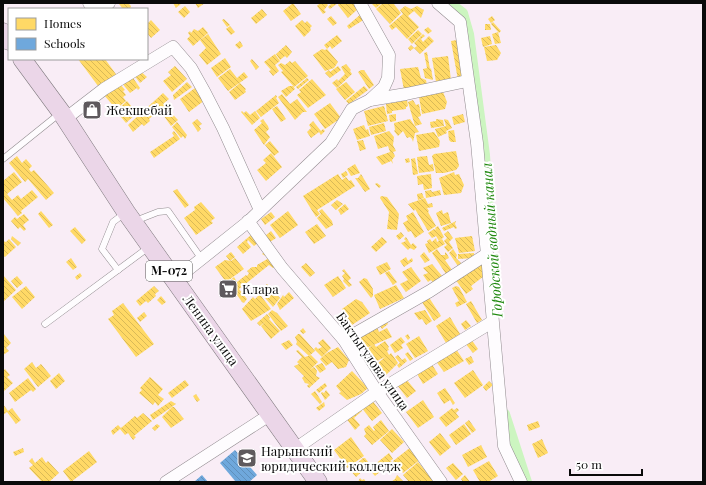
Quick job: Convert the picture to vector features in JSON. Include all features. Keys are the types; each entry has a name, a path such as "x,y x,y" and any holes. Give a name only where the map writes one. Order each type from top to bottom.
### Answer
{"main road":[{"name":"Ленина улица","path":"24,60 63,116 129,217 271,414 317,482"}],"street":[{"path":"175,280 260,210 331,143 352,110 370,100 384,87 388,78 390,56 360,3"},
{"path":"438,3 460,22 467,81 477,143 504,446 520,482"},
{"path":"63,116 173,46 191,68 205,94 223,128 260,210"},
{"path":"370,100 467,81"},
{"name":"Бактыгулова улица","path":"248,221 282,268 344,340 377,392 442,482"},
{"path":"344,340 430,291 487,254"},
{"path":"295,449 377,392 492,322"},
{"path":"166,482 271,414"}],"lane":[{"path":"3,159 63,116"},
{"path":"118,270 102,249 113,222 129,217 158,212 168,211 201,258"},
{"path":"45,324 150,246"}],"building: Homes":[{"path":"128,3 131,6 130,8 122,8 119,4"},
{"path":"173,3 182,3 176,8"},
{"path":"195,3 205,3 198,8"},
{"path":"293,3 301,14 291,21 283,11"},
{"path":"320,3 326,3 328,5 324,10 326,12 323,14 317,6"},
{"path":"332,3 338,3 330,9 328,7"},
{"path":"339,3 356,3 359,8 348,18 338,5"},
{"path":"371,3 382,3 376,8"},
{"path":"383,3 393,3 401,13 390,24 376,9"},
{"path":"185,6 190,12 184,18 178,12"},
{"path":"405,6 411,9 417,6 424,10 421,18 414,11 408,16 419,27 407,39 396,27 392,30 389,26 403,14 400,10"},
{"path":"262,9 267,15 256,24 251,18"},
{"path":"361,14 365,19 349,29 347,26"},
{"path":"331,16 337,23 333,26 327,19"},
{"path":"492,16 495,20 491,23 488,19"},
{"path":"224,19 230,25 227,27 222,20"},
{"path":"151,20 160,30 151,38 148,34 148,23"},
{"path":"302,20 305,23 307,21 312,26 310,28 311,30 304,37 295,26"},
{"path":"493,22 501,31 499,33 491,24"},
{"path":"485,24 490,24 491,30 485,30"},
{"path":"230,26 235,32 231,35 226,29"},
{"path":"203,27 208,33 193,46 187,39 190,36 188,33 190,31 191,33 194,29 198,31"},
{"path":"428,27 432,31 428,34 424,30"},
{"path":"418,30 422,34 412,44 408,39"},
{"path":"498,32 501,43 495,44 492,34"},
{"path":"208,34 221,54 207,65 199,55 206,48 200,40"},
{"path":"423,34 425,36 421,39 423,42 429,36 434,41 420,54 414,48 417,46 414,43"},
{"path":"337,35 342,41 332,49 330,46 327,49 324,45"},
{"path":"490,36 492,44 483,47 481,38"},
{"path":"457,40 465,79 458,80 451,41"},
{"path":"240,41 243,46 239,49 235,45"},
{"path":"286,45 292,52 287,58 285,56 280,60 276,54"},
{"path":"411,45 414,48 410,51 408,48"},
{"path":"496,45 501,53 497,60 487,61 484,47"},
{"path":"322,49 327,49 338,62 334,68 325,71 313,55"},
{"path":"427,52 433,80 425,78 423,69 427,68 424,53"},
{"path":"275,54 280,61 275,65 279,71 273,76 269,71 271,70 264,62"},
{"path":"448,56 451,80 436,82 432,58"},
{"path":"225,58 231,67 217,77 211,68"},
{"path":"252,59 259,67 256,70 250,61"},
{"path":"79,60 106,60 118,77 101,90"},
{"path":"290,61 292,63 295,61 308,76 294,87 281,72 283,71 278,65 281,63 285,65"},
{"path":"346,64 351,70 350,71 352,74 337,88 332,83 337,79 338,81 345,74 341,67"},
{"path":"175,66 187,79 172,92 163,81 171,75 168,72"},
{"path":"338,66 341,70 330,78 325,73 329,70 330,72"},
{"path":"418,67 421,78 426,80 427,85 404,90 400,69"},
{"path":"138,69 147,77 140,83 133,74"},
{"path":"230,69 237,78 244,72 248,77 228,91 218,78"},
{"path":"364,70 374,85 369,89 358,72"},
{"path":"131,75 140,88 138,90 137,88 130,93 121,82"},
{"path":"307,78 309,80 298,89 296,87"},
{"path":"312,79 326,95 308,108 297,95 301,92 299,90"},
{"path":"187,82 192,87 174,100 173,95"},
{"path":"346,82 355,92 345,100 336,89"},
{"path":"119,83 125,90 123,91 126,95 123,97 126,101 116,109 104,95"},
{"path":"240,83 246,89 246,92 235,100 229,92"},
{"path":"289,86 293,86 295,89 286,97 281,91"},
{"path":"364,86 368,90 349,104 346,101"},
{"path":"195,88 205,100 189,112 180,99"},
{"path":"443,92 447,102 445,109 422,114 419,97"},
{"path":"163,93 169,99 163,104 178,120 171,126 161,112 163,111 161,109 149,119 150,121 144,126 142,124 133,132 128,125"},
{"path":"282,94 290,104 297,99 307,112 303,112 295,120 278,97"},
{"path":"276,95 279,103 261,117 256,111"},
{"path":"407,100 408,106 406,109 392,111 392,113 387,114 386,104"},
{"path":"413,100 416,105 419,104 421,116 418,117 422,124 415,126 408,102"},
{"path":"127,101 137,113 126,123 116,111"},
{"path":"330,103 341,118 325,129 314,114"},
{"path":"277,106 286,119 281,122 272,109"},
{"path":"384,106 388,121 368,126 364,111"},
{"path":"242,111 244,113 246,111 250,115 255,111 260,118 252,125 241,112"},
{"path":"396,114 396,121 390,122 389,115"},
{"path":"463,114 465,122 454,125 452,117"},
{"path":"197,119 202,124 199,126 201,129 198,132 192,123"},
{"path":"263,119 268,126 269,129 266,132 270,137 264,145 254,130 262,123 260,121"},
{"path":"410,119 419,132 415,133 413,142 410,137 407,138 403,131 398,136 394,131 394,123"},
{"path":"436,119 443,120 444,126 431,128 430,122 436,121"},
{"path":"444,119 448,120 452,128 446,131 447,133 438,137 435,129 446,126"},
{"path":"313,121 321,131 323,129 325,131 321,135 319,132 311,138 307,132 311,128 309,125"},
{"path":"177,122 187,135 185,139 183,136 181,138 172,127"},
{"path":"384,123 386,131 371,135 369,127"},
{"path":"364,125 366,130 368,129 370,136 357,140 353,129"},
{"path":"454,130 456,142 451,142 449,140 448,131"},
{"path":"174,131 180,139 154,158 150,152 174,136 172,133"},
{"path":"389,131 394,137 393,145 396,151 393,152 395,156 392,160 393,164 391,161 382,165 376,157 390,152 388,146 378,149 374,136"},
{"path":"434,132 440,141 439,147 419,151 416,135"},
{"path":"363,140 366,149 360,151 357,141"},
{"path":"270,141 279,152 274,156 265,145"},
{"path":"456,151 459,166 456,170 436,173 432,156 434,154"},
{"path":"271,153 282,167 266,181 257,170 266,163 263,160"},
{"path":"17,156 22,163 26,159 32,166 29,169 31,172 34,170 54,193 46,200 28,179 25,182 9,163"},
{"path":"427,156 429,165 433,164 434,171 419,173 417,157"},
{"path":"409,158 410,162 406,163 405,159"},
{"path":"415,158 418,174 413,175 411,159"},
{"path":"355,164 360,173 351,176 347,169"},
{"path":"346,171 348,175 343,178 341,174"},
{"path":"14,172 22,182 7,194 12,200 18,195 21,199 32,190 38,197 21,211 22,213 18,216 3,198 3,181"},
{"path":"454,172 455,175 459,174 464,185 461,193 444,195 439,178"},
{"path":"338,174 342,180 346,177 349,181 351,180 355,186 317,210 320,214 316,217 303,196"},
{"path":"361,174 370,189 365,192 355,178 358,178"},
{"path":"431,174 432,188 424,190 423,184 418,185 417,176"},
{"path":"377,183 381,186 379,188 375,184"},
{"path":"177,189 189,205 185,208 173,191"},
{"path":"431,190 432,192 440,190 441,195 426,198 425,191"},
{"path":"422,193 424,198 418,200 417,194"},
{"path":"381,196 387,197 399,214 397,230 387,229 389,212 380,198"},
{"path":"425,198 428,204 432,203 433,207 427,208 436,226 428,231 415,209 414,211 408,204"},
{"path":"337,200 343,204 336,210 331,205"},
{"path":"201,202 215,218 211,221 213,223 196,235 184,218 195,210 194,207"},
{"path":"345,204 349,209 341,215 338,210"},
{"path":"322,209 332,221 333,225 326,229 317,218 321,214 319,211"},
{"path":"442,210 443,214 448,212 451,223 441,226 436,213"},
{"path":"41,211 53,225 49,228 38,214"},
{"path":"288,211 298,225 280,238 270,225"},
{"path":"271,212 275,217 265,225 261,219"},
{"path":"413,212 424,232 415,238 411,231 408,232 403,223 408,220 406,216"},
{"path":"24,214 29,220 23,225 26,229 24,231 20,227 18,229 11,221 15,217 17,219"},
{"path":"456,221 455,224 457,228 455,229 454,227 444,231 442,228"},
{"path":"317,224 326,236 314,244 305,232"},
{"path":"438,226 444,237 439,241 436,236 432,238 428,233 434,229 436,230 435,228"},
{"path":"75,227 86,240 82,244 70,231"},
{"path":"271,231 276,238 270,242 265,236"},
{"path":"448,231 453,238 449,242 453,248 448,252 444,247 447,245 444,241 447,238 444,234"},
{"path":"401,232 404,236 399,240 396,236"},
{"path":"252,234 258,243 254,246 248,240 247,242 251,247 243,254 237,247"},
{"path":"12,236 21,243 18,246 11,239"},
{"path":"472,236 475,251 459,253 455,238"},
{"path":"382,237 387,242 376,252 371,247"},
{"path":"406,237 411,245 413,243 417,247 414,250 410,248 408,250 401,243 406,241 404,239"},
{"path":"436,238 437,242 442,239 445,244 429,253 425,244 428,243 427,241 430,239 432,242"},
{"path":"9,239 16,247 5,257 3,255 3,241 6,242"},
{"path":"437,249 441,255 445,255 445,252 449,258 445,260 452,270 446,274 432,253"},
{"path":"453,249 457,255 456,258 463,265 460,269 449,253"},
{"path":"265,251 277,265 273,268 269,265 239,289 247,299 244,303 228,282 234,277 237,282 246,275 247,276 249,273 247,271 252,267 257,267 257,265 269,258 262,254"},
{"path":"231,252 235,257 230,261 226,256"},
{"path":"424,252 430,260 425,263 420,256"},
{"path":"474,253 474,258 458,259 458,254"},
{"path":"406,257 408,261 412,258 413,261 404,267 400,261"},
{"path":"71,258 77,267 73,270 66,262"},
{"path":"235,258 244,269 226,282 215,267 225,260 231,261"},
{"path":"479,261 488,273 471,286 473,289 466,294 455,279"},
{"path":"387,262 391,269 380,275 376,267"},
{"path":"306,263 315,273 310,277 301,267"},
{"path":"432,264 443,277 434,284 431,280 428,282 423,275 428,273 423,268"},
{"path":"411,267 421,281 406,292 400,284 408,280 402,272"},
{"path":"344,269 351,278 348,281 352,285 349,287 343,281 344,279 342,276 345,273 342,271"},
{"path":"389,271 397,282 393,285 385,273"},
{"path":"80,273 82,276 77,280 75,277"},
{"path":"3,275 16,290 3,302"},
{"path":"17,276 23,283 17,288 11,281"},
{"path":"338,276 346,288 333,297 324,285"},
{"path":"364,278 367,279 373,289 373,296 371,298 359,282"},
{"path":"267,284 280,298 273,307 259,291"},
{"path":"396,285 404,298 380,309 374,295"},
{"path":"26,286 35,297 22,309 12,297"},
{"path":"154,286 159,291 155,294 156,296 148,303 146,301 140,306 136,301"},
{"path":"456,286 459,287 467,302 457,307 455,303 459,301 452,288"},
{"path":"258,292 271,309 251,321 242,309 253,297 255,299 258,296 256,294"},
{"path":"289,292 294,298 280,310 277,304 283,295 284,297"},
{"path":"161,296 166,302 162,305 157,300"},
{"path":"428,296 441,316 434,321 420,299"},
{"path":"356,299 362,302 370,313 352,325 342,309"},
{"path":"471,301 482,320 477,323 466,304"},
{"path":"123,303 154,344 136,357 108,319 114,315 112,311"},
{"path":"272,310 277,313 288,326 281,331 268,314"},
{"path":"425,310 432,321 426,325 422,319 419,320 414,313"},
{"path":"144,312 147,316 140,322 137,318"},
{"path":"267,314 270,318 269,319 280,331 271,339 261,326 265,322 260,326 257,323"},
{"path":"450,317 460,334 446,343 436,326"},
{"path":"384,318 388,324 382,329 378,323"},
{"path":"466,320 471,326 465,330 461,324"},
{"path":"376,325 379,332 387,328 392,337 364,349 357,335"},
{"path":"303,328 306,332 303,334 300,331"},
{"path":"3,333 11,343 6,348 9,351 3,355"},
{"path":"300,334 315,351 309,356 296,344 297,342 295,337"},
{"path":"408,334 410,338 408,340 405,336"},
{"path":"419,336 428,351 415,358 406,344"},
{"path":"401,337 405,342 401,345 403,348 395,353 390,345"},
{"path":"323,339 331,348 322,357 314,349 316,347 318,349 322,347 318,343"},
{"path":"471,339 478,349 473,353 465,343"},
{"path":"289,340 293,345 286,350 281,344"},
{"path":"385,341 389,347 389,350 387,351 389,355 391,353 398,363 386,375 378,363 385,357 371,364 367,359 370,357 366,350 374,344 376,347"},
{"path":"338,347 349,360 346,367 338,369 332,362 326,366 320,359"},
{"path":"456,349 464,361 444,372 435,360"},
{"path":"298,350 305,357 311,355 318,362 310,370 314,367 317,371 316,376 320,378 309,388 307,386 309,384 305,383 302,378 304,376 294,366 299,364 297,362 302,357 296,351"},
{"path":"408,352 413,359 410,361 405,354"},
{"path":"398,355 402,360 405,358 407,361 399,368 397,365 400,363 395,357"},
{"path":"471,356 474,362 469,365 465,359"},
{"path":"32,362 36,368 41,364 51,376 38,387 24,369"},
{"path":"322,363 326,369 320,373 315,366"},
{"path":"431,363 438,374 423,384 416,372"},
{"path":"5,369 10,375 7,377 13,383 4,391 3,371"},
{"path":"473,370 483,385 465,398 454,383"},
{"path":"352,371 368,388 361,394 347,400 339,393 341,392 336,386"},
{"path":"59,373 65,381 56,389 50,381"},
{"path":"150,377 163,389 158,395 164,399 158,406 155,402 153,405 139,393 142,390 140,388"},
{"path":"28,378 36,389 33,392 31,390 15,402 9,393"},
{"path":"406,379 416,391 407,398 397,385"},
{"path":"185,380 189,385 172,398 168,393"},
{"path":"489,381 493,385 486,391 483,387"},
{"path":"325,383 327,386 319,393 316,390"},
{"path":"445,388 455,403 453,405 450,400 444,404 437,393"},
{"path":"326,390 330,395 325,400 321,393 324,393"},
{"path":"315,391 322,402 320,404 311,394"},
{"path":"196,394 200,400 197,402 193,396"},
{"path":"371,399 382,413 372,421 361,407"},
{"path":"423,400 434,417 418,428 406,412"},
{"path":"171,401 176,404 153,420 150,415"},
{"path":"324,402 325,406 319,411 316,408"},
{"path":"3,404 8,411 12,408 21,420 16,424 7,412 3,415"},
{"path":"358,406 362,411 354,418 360,425 355,430 345,417"},
{"path":"172,407 174,407 184,419 171,428 162,417"},
{"path":"452,408 454,410 457,408 459,410 456,413 459,417 446,427 439,418"},
{"path":"143,413 152,421 134,436 136,437 133,440 128,433 125,435 120,429 113,435 111,431 118,425 121,428 135,416 137,418"},
{"path":"381,420 389,431 372,445 364,436 366,434 364,429 369,425 374,431 375,430 373,427"},
{"path":"469,420 476,430 472,433 465,423"},
{"path":"538,421 540,427 529,431 527,425"},
{"path":"157,424 160,426 155,431 152,428"},
{"path":"464,424 471,434 456,445 449,435"},
{"path":"392,429 404,442 392,453 380,440"},
{"path":"440,433 451,447 440,456 429,442"},
{"path":"351,437 364,456 347,468 334,450"},
{"path":"542,439 548,453 538,458 532,444"},
{"path":"481,445 487,457 468,467 462,455"},
{"path":"411,447 421,459 403,473 393,461"},
{"path":"23,448 24,452 15,456 13,452"},
{"path":"89,451 97,462 71,482 63,471"},
{"path":"389,453 393,459 390,461 392,462 375,476 369,469"},
{"path":"42,457 46,463 48,461 59,473 49,482 42,482 29,468 33,465 29,461 32,458 35,463"},
{"path":"363,458 365,458 368,462 366,465 367,467 356,477 350,470"},
{"path":"489,461 498,476 488,482 480,482 473,470"},
{"path":"418,462 435,482 409,482 403,475"},
{"path":"453,463 463,474 456,480 446,468"},
{"path":"397,475 404,482 391,482"},
{"path":"465,475 470,482 463,482 461,479"},
{"path":"360,478 362,480 364,479 366,482 358,482"}],"building: Schools":[{"path":"235,450 257,475 249,482 236,482 220,463"},
{"path":"202,475 208,482 194,482"}],"waterway":[{"name":"Городской водный канал","path":"450,3 463,13 469,34 485,155 491,241"},
{"name":"Городской водный канал","path":"505,414 527,482"}],"place":[{"name":"Жекшебай","path":"92,110"},
{"name":"Клара","path":"228,289"},
{"name":"Нарынский юридический колледж","path":"247,458"}]}
